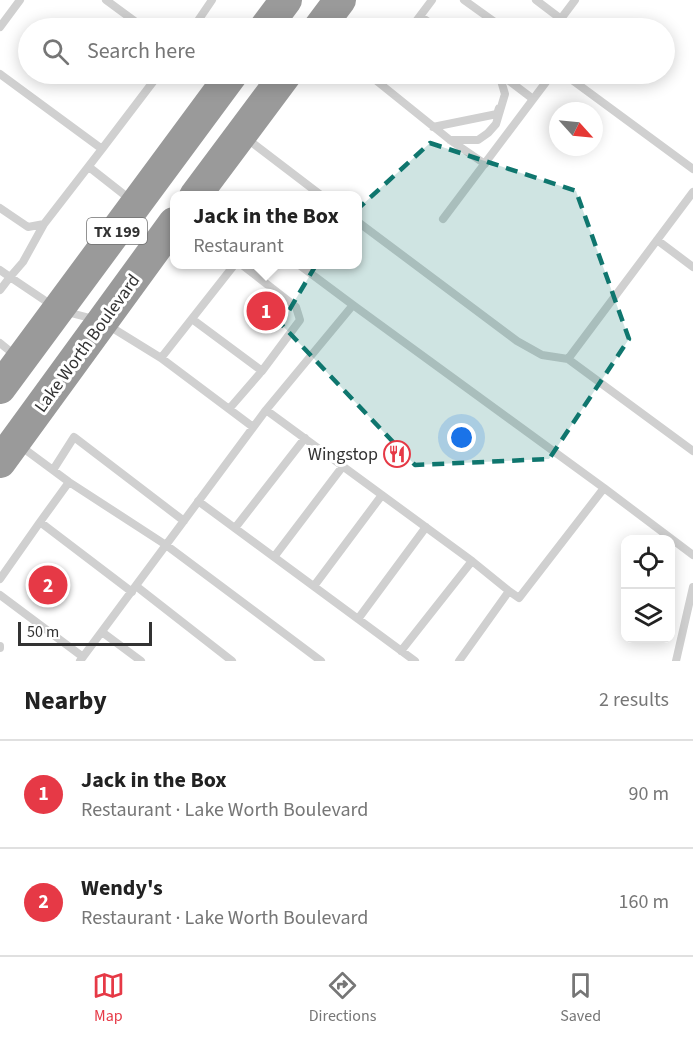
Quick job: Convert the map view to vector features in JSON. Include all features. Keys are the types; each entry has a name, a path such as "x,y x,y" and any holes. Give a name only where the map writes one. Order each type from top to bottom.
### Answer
{"highway":[{"path":"272,18 286,0"},
{"path":"326,18 340,0"},
{"name":"TX 199","path":"0,388 10,352 58,310 225,84"},
{"path":"202,191 278,84"},
{"name":"Lake Worth Boulevard","path":"7,452 170,228"}],"lane":[{"path":"0,27 20,0"},
{"path":"106,0 130,18"},
{"path":"200,18 212,0"},
{"path":"423,18 420,16 432,0"},
{"path":"464,0 489,18"},
{"path":"536,0 560,18"},
{"path":"562,18 575,0"},
{"path":"0,74 102,150"},
{"path":"0,290 23,262 44,224 152,84"},
{"path":"380,84 450,140 485,164"},
{"path":"450,140 478,140 488,134 496,124 505,94 502,84"},
{"path":"513,84 533,99"},
{"path":"443,219 544,84"},
{"path":"578,84 693,169"},
{"path":"433,127 497,114 505,94"},
{"path":"241,134 317,191"},
{"path":"89,167 137,204"},
{"path":"568,359 693,192"},
{"path":"0,208 28,227 44,224"},
{"path":"362,226 517,341 542,355 568,359 693,451"},
{"path":"657,240 693,267"},
{"path":"161,358 231,269"},
{"path":"229,409 262,371 300,320 296,307 247,269"},
{"path":"305,269 693,555"},
{"path":"0,270 58,310 102,321 161,358 253,427"},
{"path":"0,595 82,659 253,427 352,305"},
{"path":"192,319 262,371"},
{"path":"266,410 519,598 604,488"},
{"path":"53,470 74,437 184,521"},
{"path":"235,528 305,438"},
{"path":"7,452 53,470 166,545 321,661"},
{"path":"274,557 343,466"},
{"path":"0,579 69,482"},
{"path":"314,586 382,495"},
{"path":"198,501 414,661"},
{"path":"40,522 232,661"},
{"path":"358,619 426,527"},
{"path":"401,651 472,561"},
{"path":"676,661 693,587"},
{"path":"459,661 509,591"},
{"path":"102,632 141,661"}],"highlighted area":[{"path":"430,143 576,191 629,339 549,459 415,465 281,324 339,226"}],"place":[{"name":"Jack in the Box","path":"266,311"},
{"name":"Wingstop","path":"397,454"},
{"name":"Wendy's","path":"48,585"}]}
